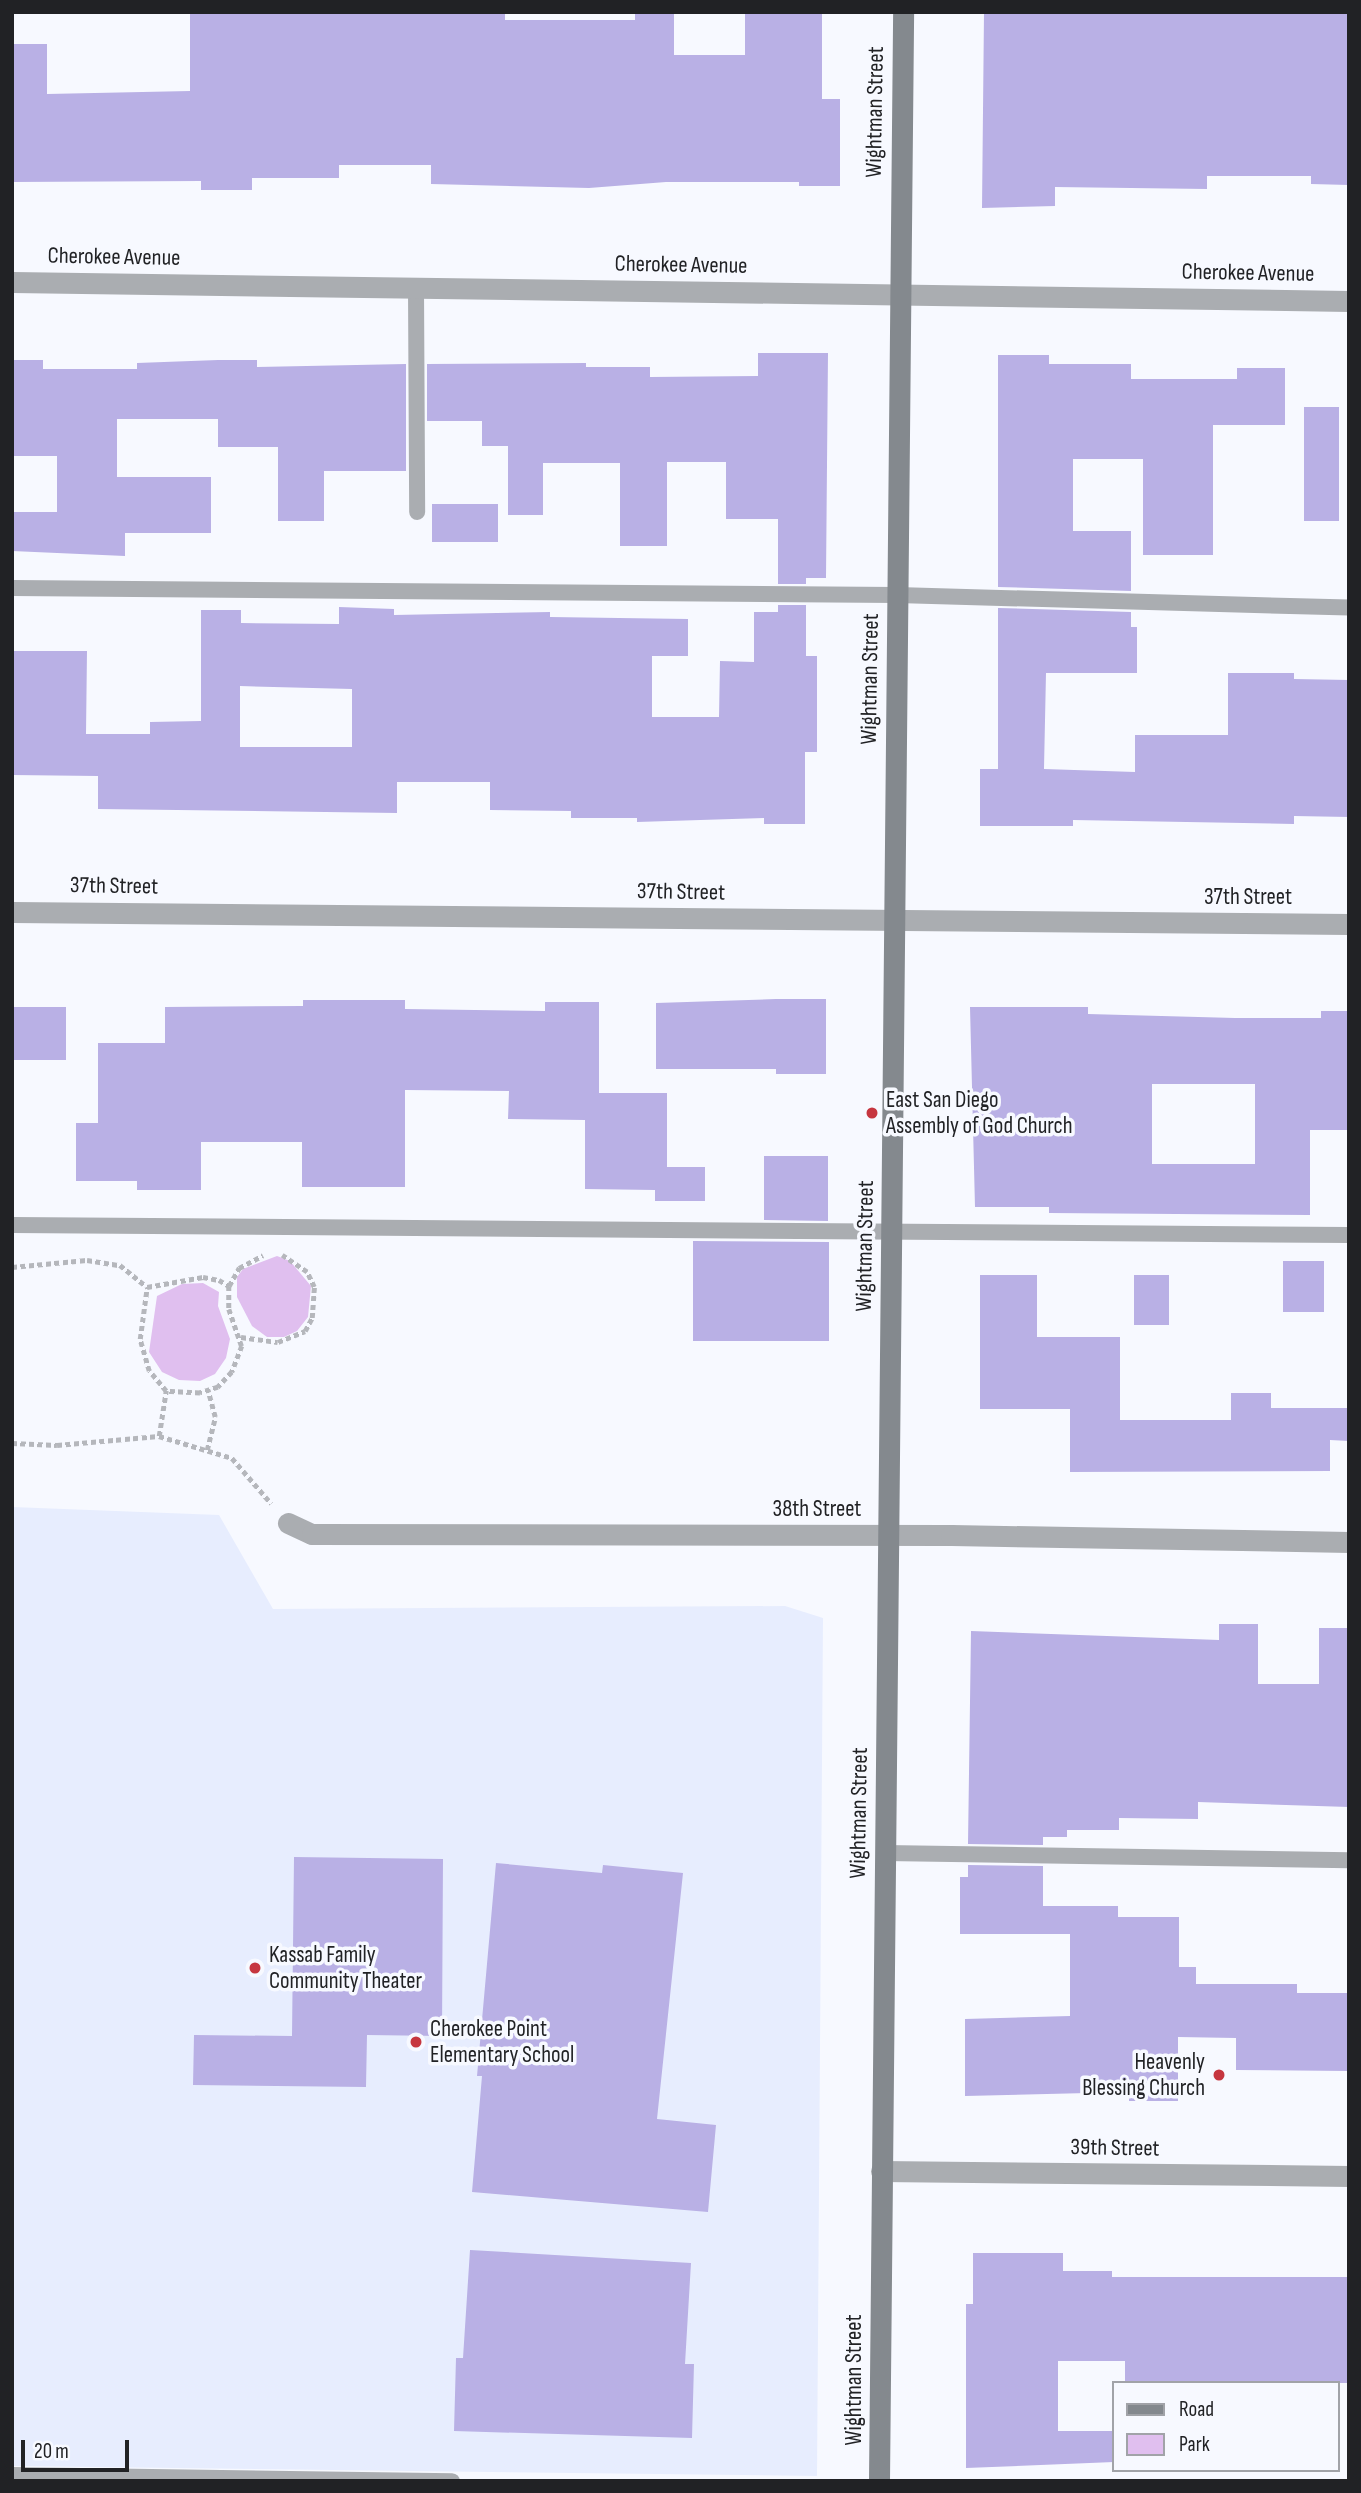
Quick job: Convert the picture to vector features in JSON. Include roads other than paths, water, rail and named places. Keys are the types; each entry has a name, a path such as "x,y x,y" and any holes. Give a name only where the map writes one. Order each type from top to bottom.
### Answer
{"main road":[{"name":"Wightman Street","path":"879,2481 903,12"}],"street":[{"name":"Cherokee Avenue","path":"12,282 1349,301"},
{"name":"37th Street","path":"12,912 1349,924"},
{"name":"38th Street","path":"288,1523 312,1534 889,1535 1349,1542"},
{"name":"39th Street","path":"881,2171 1349,2176"}],"lane":[{"path":"416,288 417,512"},
{"path":"12,587 897,595 1349,608"},
{"path":"12,1225 891,1229 1349,1236"},
{"path":"885,1853 1349,1860"},
{"path":"12,2475 452,2481"}],"place":[{"name":"East San Diego Assembly of God Church","path":"872,1113"},
{"name":"Kassab Family Community Theater","path":"255,1968"},
{"name":"Cherokee Point Elementary School","path":"416,2042"},
{"name":"Heavenly Blessing Church","path":"1219,2075"}]}
